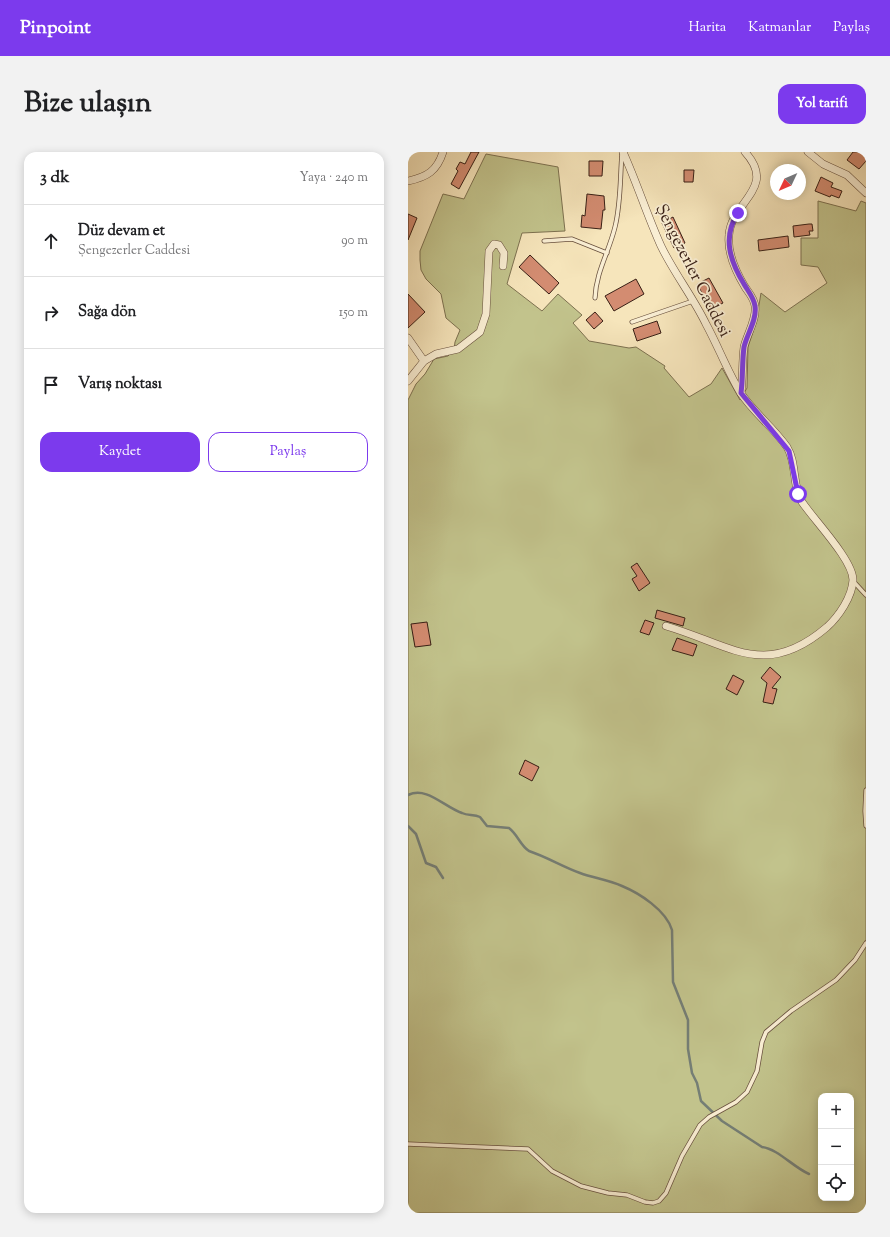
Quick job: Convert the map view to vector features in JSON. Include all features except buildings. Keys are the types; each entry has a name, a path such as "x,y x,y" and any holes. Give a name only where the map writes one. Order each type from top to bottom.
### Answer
{"street":[{"path":"408,181 429,175 436,169 443,152"},
{"name":"Şengezerler Caddesi","path":"623,152 662,247 706,324 741,393 786,446 792,461 801,500 842,556 849,568 853,580"},
{"path":"741,393 744,348 754,318 755,307 752,298 735,268 730,252 728,234 733,220 753,192 757,180 757,170 745,152"},
{"path":"808,152 823,164 849,177 866,193"},
{"path":"408,381 424,361 436,354 458,348 480,332 486,314 488,250 494,244 499,245 504,253 503,266"},
{"path":"408,338 424,361"},
{"path":"666,626 743,653 760,656 775,655 805,642 829,625 842,608 853,580"}],"lane":[{"path":"595,298 596,284 616,224 623,152"},
{"path":"544,241 572,239 606,253"},
{"path":"632,322 693,301"},
{"path":"853,580 866,595"},
{"path":"866,790 866,826"},
{"path":"408,1144 528,1150 552,1171 581,1186 608,1193 627,1195 645,1202 653,1203 659,1201 666,1194 682,1156 700,1125 709,1117 736,1102 746,1092 757,1071 762,1042 766,1032 836,980 855,960 866,943"}],"green space":[{"path":"486,154 558,167 565,231 522,233 507,284 542,311 558,294 582,315 573,323 589,341 629,348 636,347 665,366 664,368 689,397 711,384 722,368 740,400 747,388 748,347 756,323 761,293 785,312 827,283 818,267 801,265 801,238 818,238 818,201 856,211 861,201 866,203 866,1213 408,1213 408,400 416,384 425,374 434,359 448,356 454,350 455,342 460,330 446,318 441,294 426,279 421,270 420,251 443,194 464,199"}],"waterway":[{"path":"408,795 415,793 429,795 455,810 480,817 487,826 509,828 523,846 529,851 580,873 622,886 644,898 658,909 669,923 672,930 673,982 688,1020 688,1049 692,1073 697,1083 701,1101 722,1121 762,1147 774,1151 809,1174"},
{"path":"408,826 416,834 426,863 436,867 443,878"}],"route":[{"path":"738,213 733,220 728,234 728,243 735,268 752,298 755,307 754,318 744,348 741,393 789,451 798,494"}]}
